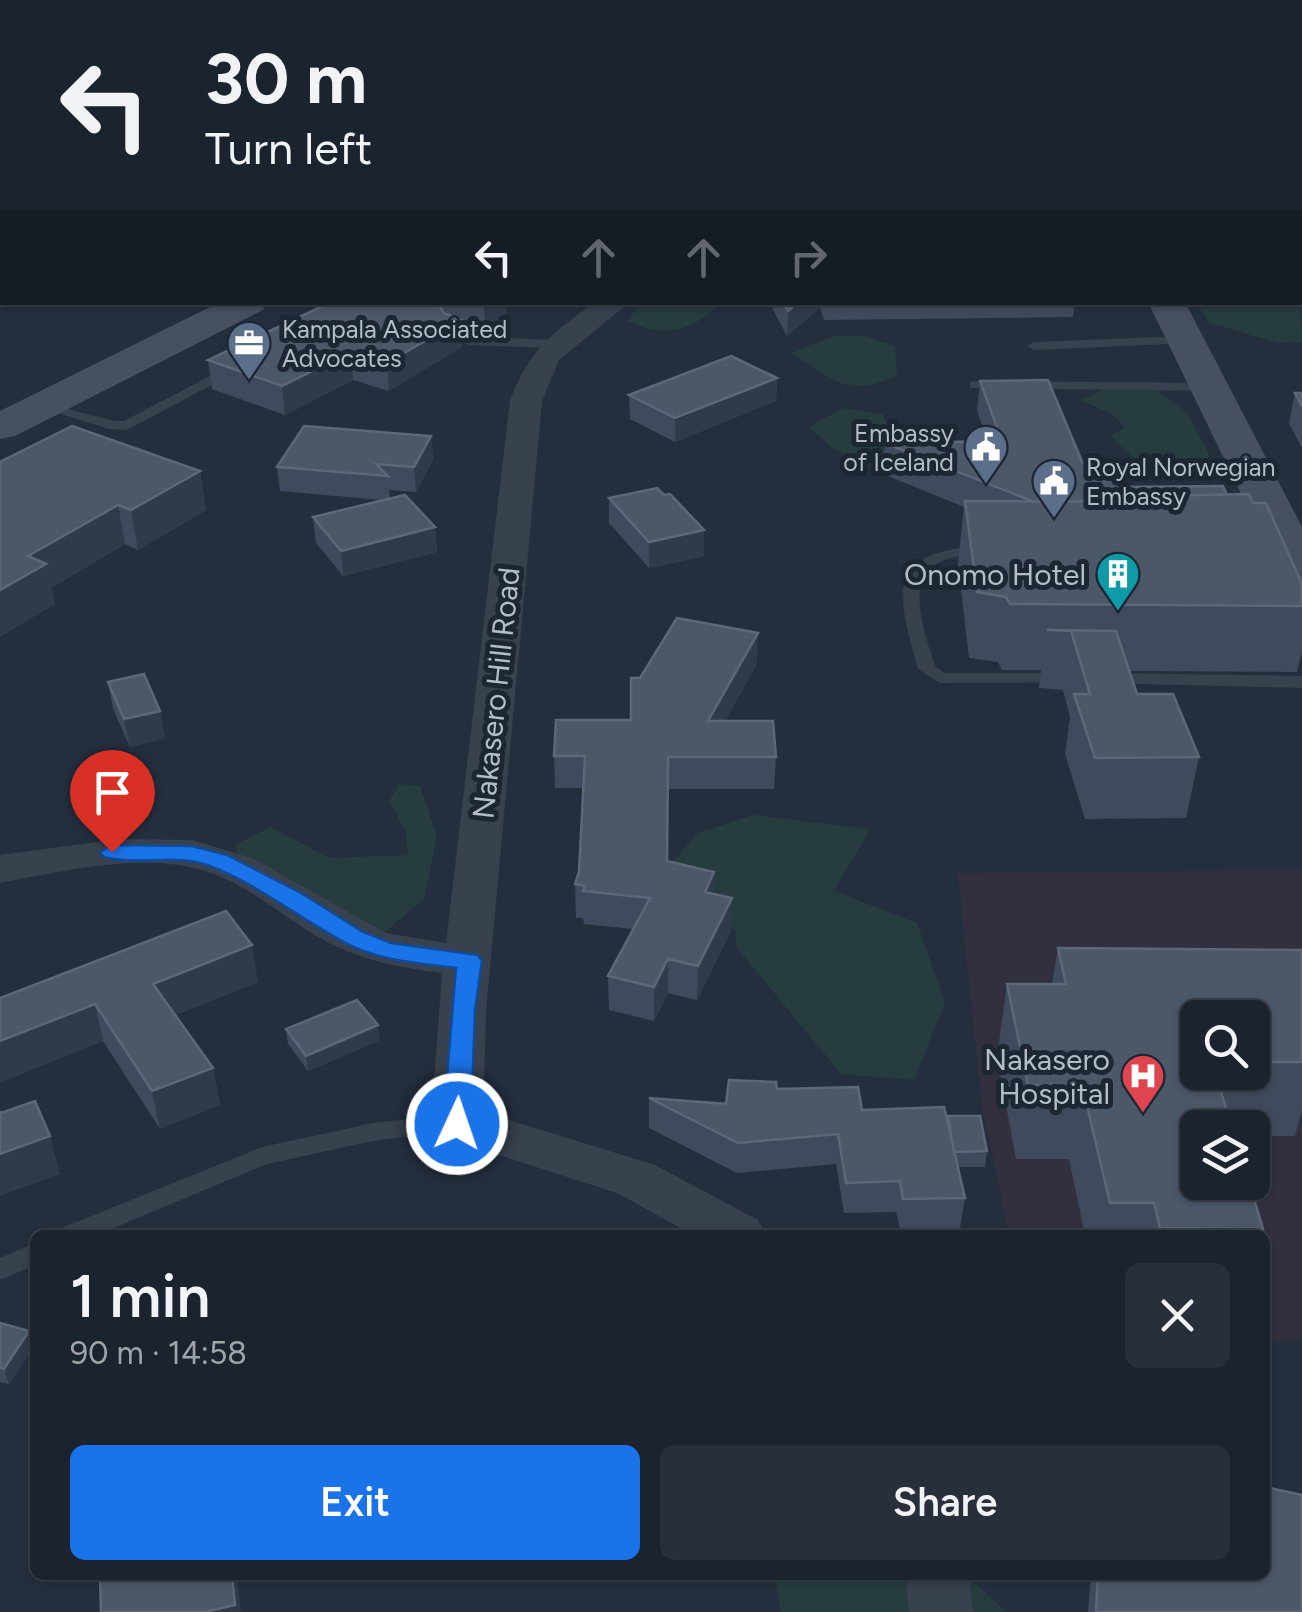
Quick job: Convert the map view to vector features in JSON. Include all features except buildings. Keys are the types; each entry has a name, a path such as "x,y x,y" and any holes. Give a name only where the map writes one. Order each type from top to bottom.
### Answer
{"street":[{"path":"0,427 244,305"},
{"name":"Nakasero Hill Road","path":"457,1124 462,1010 526,400 531,380 554,344 612,305"},
{"path":"1168,305 1287,557"},
{"path":"0,869 112,852 192,854 250,874 354,938 387,950 469,961"},
{"path":"457,1124 636,1179 730,1230"},
{"path":"937,1580 941,1612"}],"lane":[{"path":"424,313 443,318 454,335 469,341 554,344"},
{"path":"1034,346 1185,340"},
{"path":"42,406 114,426 127,425 236,366"},
{"path":"975,385 1209,388"},
{"path":"1004,551 941,554 918,572 911,587 910,610 927,669 940,678 1302,682"},
{"path":"83,1230 262,1156 372,1132 457,1124"},
{"path":"0,1270 30,1255"}],"shaded area":[{"name":"Nakasero Hospital","path":"1302,870 1302,1341 1270,1340 1270,1230 1008,1230 981,1100 958,873"}],"green space":[{"path":"638,305 719,305 689,326 667,331 628,321"},
{"path":"1197,305 1300,305 1302,342 1279,343 1210,323"},
{"path":"835,336 865,336 895,346 897,376 851,386 830,378 791,353"},
{"path":"1154,388 1188,414 1209,454 1204,467 1136,460 1110,436 1125,427 1113,415 1081,400 1104,390"},
{"path":"844,408 882,414 909,467 878,471 837,451 808,427"},
{"path":"399,784 420,786 437,837 424,899 385,932 353,931 237,856 236,845 270,827 330,858 408,855 406,833 389,801"},
{"path":"753,815 870,829 834,891 917,923 945,1002 914,1080 841,1074 737,948 735,930 716,921 662,874 698,833"},
{"path":"775,1580 972,1580 1006,1612 781,1612"}],"place":[{"name":"Kampala Associated Advocates","path":"249,381"},
{"name":"Embassy of Iceland","path":"986,485"},
{"name":"Royal Norwegian Embassy","path":"1054,519"},
{"name":"Onomo Hotel","path":"1118,612"},
{"name":"Nakasero Hospital","path":"1143,1114"}],"route":[{"path":"112,852 192,854 218,860 292,898 354,938 387,950 469,961 462,1010 457,1124"}]}
